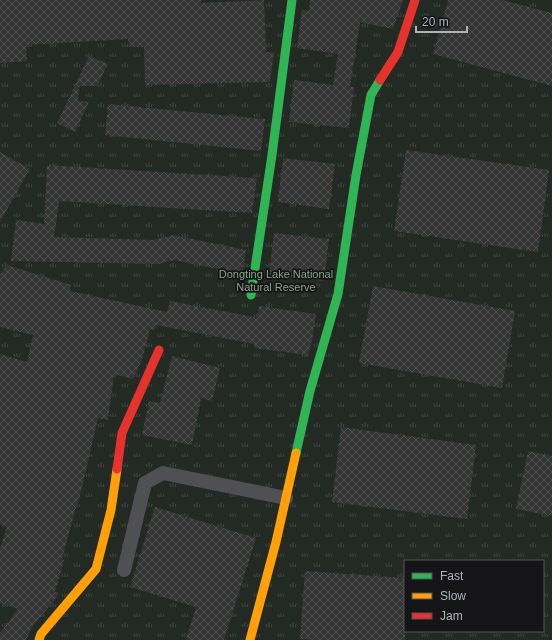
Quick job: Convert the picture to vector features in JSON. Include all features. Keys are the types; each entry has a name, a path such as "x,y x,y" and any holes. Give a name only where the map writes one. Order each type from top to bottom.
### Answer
{"main road":[{"path":"251,295 272,155 292,0"},
{"path":"250,640 276,542 310,391 338,294 356,175 371,95 398,52 415,0"},
{"path":"39,640 42,634 96,570 111,510 122,433 159,350"}],"street":[{"path":"124,570 145,483 163,473 286,498"}],"green space":[{"name":"Dongting Lake National Natural Reserve","path":"0,0 552,0 552,640 0,640"}],"building":[{"path":"0,0 201,0 201,3 264,0 266,52 274,52 270,82 145,85 144,47 129,47 128,39 26,45 27,61 0,63"},
{"path":"310,0 403,0 393,29 360,22 350,87 354,87 349,128 289,122 294,80 333,85 338,54 297,48 302,10 309,11"},
{"path":"448,0 502,0 552,13 552,86 433,54"},
{"path":"89,56 108,64 97,86 79,86 78,101 89,102 75,132 57,123"},
{"path":"108,104 265,119 261,151 105,135"},
{"path":"406,150 549,170 538,252 394,231"},
{"path":"0,152 30,169 0,222"},
{"path":"283,158 335,164 329,209 278,202"},
{"path":"47,165 257,178 252,213 59,201 54,237 153,240 173,235 246,250 242,274 174,260 159,264 11,261 16,220 44,224"},
{"path":"274,233 329,239 324,281 269,275"},
{"path":"7,265 71,285 70,291 167,312 170,301 258,318 259,306 316,314 312,341 308,355 254,348 254,344 156,325 155,330 150,329 142,360 133,379 114,374 108,420 98,418 79,500 62,559 64,560 55,592 58,593 56,598 32,627 26,640 0,640 0,633 18,609 0,603 0,549 7,526 0,524 0,354 27,362 33,335 0,327 0,274"},
{"path":"373,286 515,311 502,388 359,363"},
{"path":"172,356 220,368 212,401 201,398 192,445 142,435 149,401 160,403"},
{"path":"341,427 476,445 467,519 332,502"},
{"path":"528,451 552,456 552,516 516,509"},
{"path":"155,507 256,538 224,640 186,640 196,607 130,587"},
{"path":"305,571 404,578 405,640 300,639"}],"traffic: fast":[{"path":"251,295 272,155 292,0"},
{"path":"296,453 310,391 338,294 356,175 371,95 380,80"}],"traffic: slow":[{"path":"250,640 276,542 296,453"},
{"path":"39,640 41,634 96,569 111,510 117,469"}],"traffic: jam":[{"path":"380,80 398,52 415,0"},
{"path":"117,469 122,433 159,350"}]}
